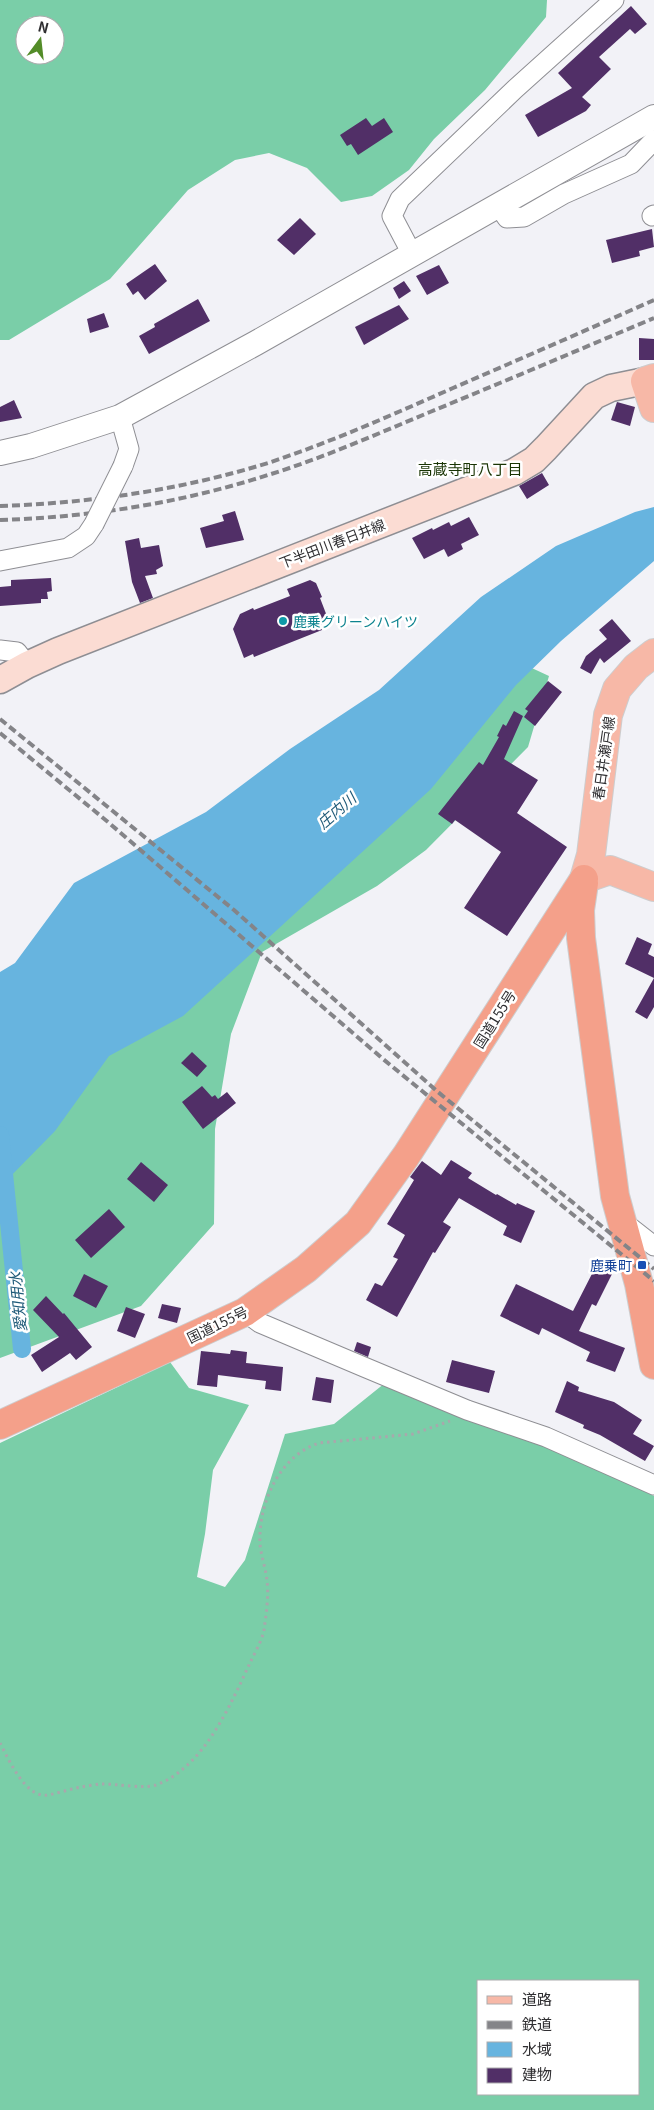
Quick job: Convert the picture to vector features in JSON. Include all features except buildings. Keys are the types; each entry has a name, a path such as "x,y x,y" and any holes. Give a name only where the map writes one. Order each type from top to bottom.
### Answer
{"highway":[{"path":"584,879 580,910 581,938 615,1196 639,1284 654,1365"},
{"name":"国道155号","path":"0,1426 244,1312 306,1269 358,1223 406,1156 584,879"}],"main road":[{"path":"649,379 654,408"},
{"name":"下半田川春日井線","path":"0,680 26,665 514,472 534,460 594,396 611,388 649,379"},
{"name":"春日井瀬戸線","path":"584,879 591,856 608,715 617,689 636,667 654,653"},
{"path":"584,879 610,870 654,886"}],"street":[{"path":"412,254 392,216 400,199 515,89 612,1"},
{"path":"0,452 49,440 120,417 256,343 654,117"},
{"path":"498,205 507,218 524,217 564,194 631,164 654,140"},
{"path":"0,561 68,548 86,536 123,466 129,449 120,417"},
{"path":"0,650 17,652 26,665"},
{"path":"622,1221 654,1246"},
{"path":"244,1312 260,1323 467,1410 546,1437 654,1485"}],"path":[{"path":"0,1743 29,1790 37,1795 48,1796 68,1789 101,1784 154,1786 168,1780 184,1767 208,1741 230,1705 264,1633 268,1583 260,1544 262,1516 273,1484 285,1466 308,1446 319,1443 413,1434 444,1424 467,1410"}],"green space":[{"path":"0,0 547,0 546,17 485,90 434,139 409,170 372,196 341,202 307,168 269,153 235,160 188,190 110,279 9,340 0,340"},
{"path":"508,657 549,676 528,747 426,850 377,886 262,952 231,1034 215,1129 214,1224 141,1306 0,1358 0,1056"},
{"path":"170,1362 189,1388 249,1405 213,1470 205,1534 197,1577 225,1587 245,1560 285,1434 334,1424 385,1383 539,1439 654,1496 654,2110 0,2110 0,1443"}],"water":[{"name":"庄内川","path":"654,507 654,561 561,641 516,685 431,789 183,1016 109,1056 55,1131 0,1187 0,972 15,963 74,883 206,812 290,749 379,690 481,597 556,546 635,512"}],"waterway":[{"name":"愛知用水","path":"0,1135 22,1349"}],"railway":[{"path":"0,506 68,502 135,494 202,481 268,463 384,418 654,300"},
{"path":"0,520 68,516 136,507 169,501 268,475 350,445 654,318"},
{"path":"0,719 234,910 438,1092 654,1269"},
{"path":"0,733 108,822 383,1059 654,1281"}],"place":[{"name":"鹿乗グリーンハイツ","path":"283,621"},
{"name":"鹿乗町","path":"642,1265"}],"district":[{"name":"高蔵寺町八丁目","path":"470,468"}]}
